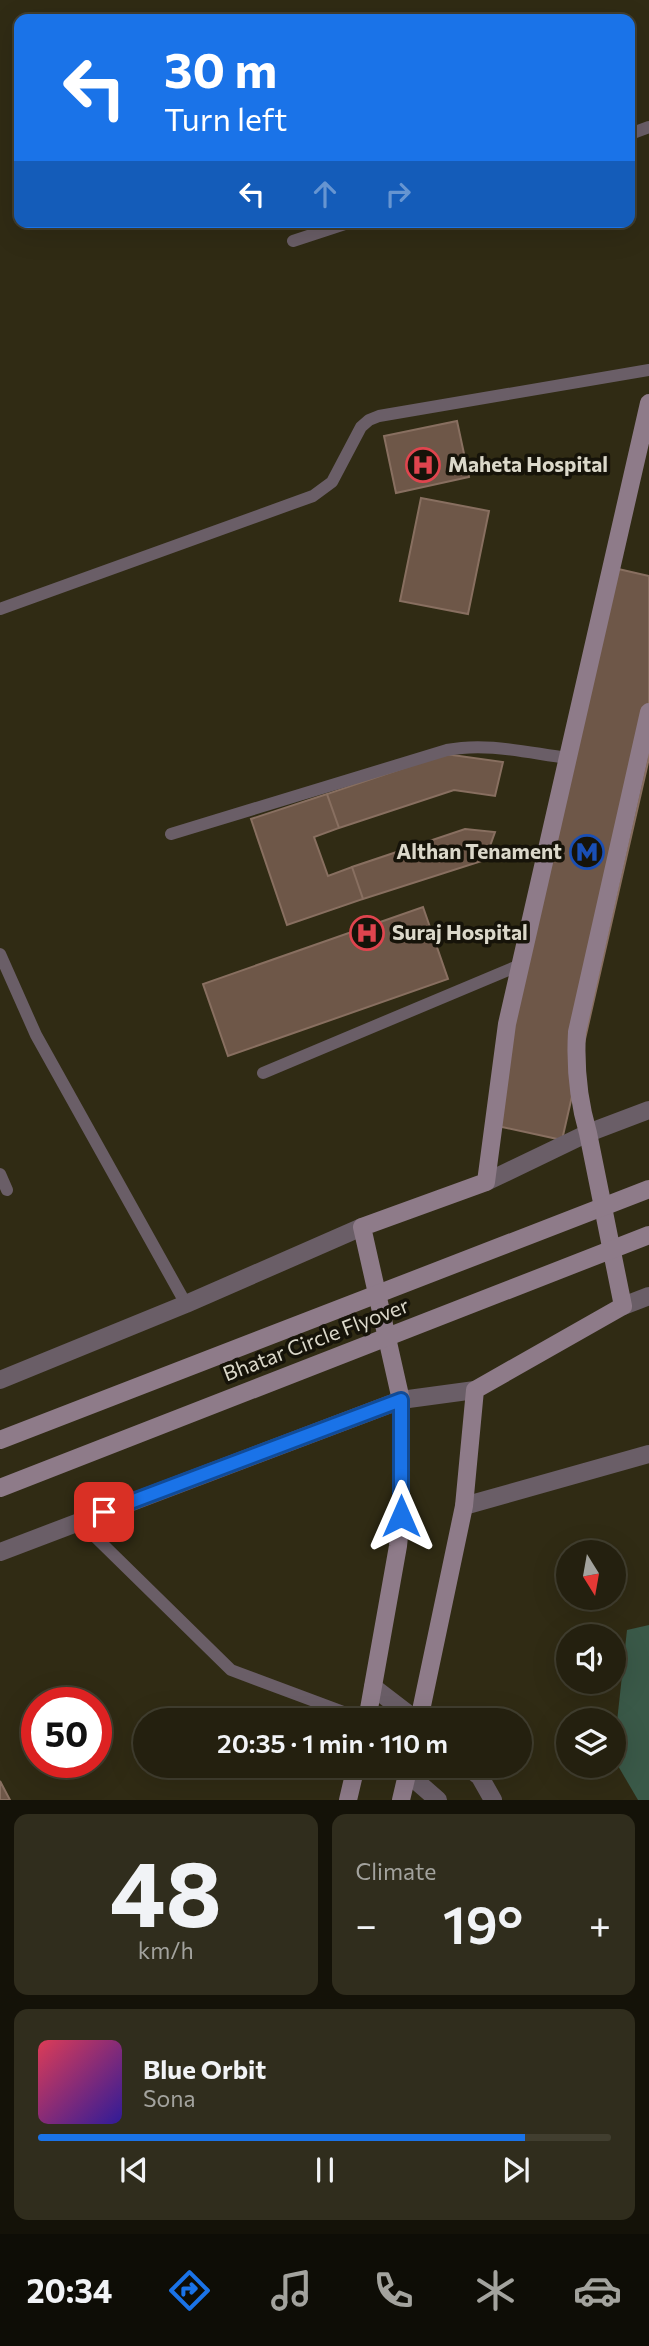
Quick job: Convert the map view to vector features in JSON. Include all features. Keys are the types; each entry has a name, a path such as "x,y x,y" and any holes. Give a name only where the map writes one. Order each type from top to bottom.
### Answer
{"main road":[{"path":"369,1708 399,1536 401,1400 362,1227 486,1182 507,1024 649,403"},
{"path":"420,1708 464,1506 475,1390 623,1306 588,1133 580,1108 577,1032 649,712"},
{"name":"Bhatar Circle Flyover","path":"0,1440 649,1189"},
{"name":"Bhatar Circle Flyover","path":"0,1488 649,1235"},
{"path":"348,1800 353,1778"},
{"path":"401,1800 404,1778"}],"street":[{"path":"486,1182 588,1133 649,1110"},
{"path":"0,1380 186,1304 362,1227"},
{"path":"623,1306 649,1296"},
{"path":"0,1552 401,1400 475,1390"},
{"path":"464,1506 649,1454"},
{"path":"373,1688 400,1708"},
{"path":"415,1778 438,1800"},
{"path":"481,1778 493,1800"}],"lane":[{"path":"293,241 333,228"},
{"path":"0,609 313,495 332,482 361,427 379,416 649,370"},
{"path":"171,834 465,746 568,758"},
{"path":"0,954 36,1035 186,1304"},
{"path":"263,1073 520,965"},
{"path":"0,1174 7,1190"},
{"path":"79,1521 231,1670 334,1708"}],"green space":[{"path":"649,1625 649,1800 638,1800 625,1778 626,1708 618,1708 620,1694 626,1694 627,1630"}],"building":[{"path":"457,421 469,477 396,493 384,436"},
{"path":"421,498 489,511 468,614 400,601"},
{"path":"614,568 649,576 649,758 562,1140 488,1124"},
{"path":"445,754 503,762 495,796 454,790 339,828 327,794"},
{"path":"327,794 339,828 314,837 328,876 352,867 363,899 287,925 251,819"},
{"path":"465,829 495,832 485,860 363,899 352,867"},
{"path":"423,907 448,979 228,1056 203,984"},
{"path":"0,1781 10,1800 0,1800"}],"place":[{"name":"Maheta Hospital","path":"423,465"},
{"name":"Althan Tenament","path":"587,852"},
{"name":"Suraj Hospital","path":"367,933"}],"route":[{"path":"104,1512 401,1400 401,1516"}]}
